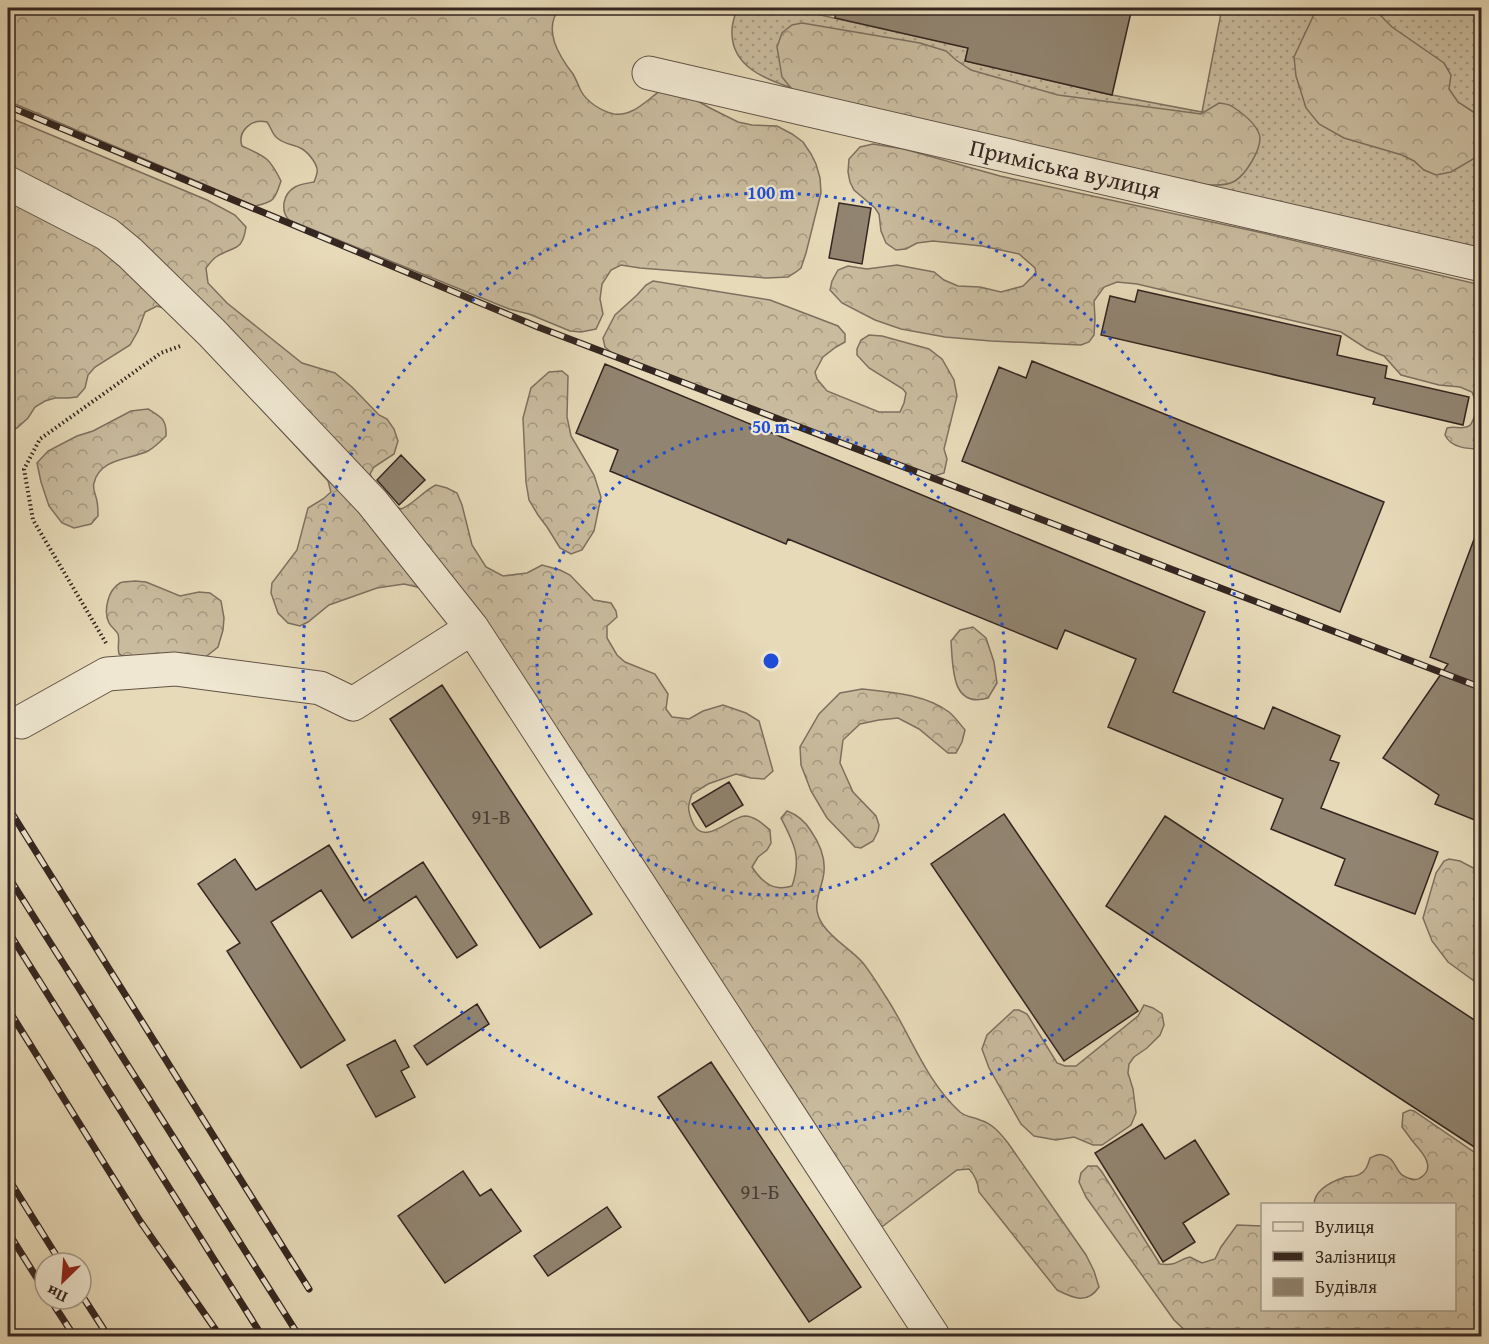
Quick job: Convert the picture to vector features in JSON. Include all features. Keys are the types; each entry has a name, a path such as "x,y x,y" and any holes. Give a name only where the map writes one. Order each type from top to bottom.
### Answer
{"street":[{"name":"Приміська вулиця","path":"649,73 1482,265"},
{"path":"8,183 107,234 130,253 212,333 372,502 472,628 933,1336"},
{"path":"21,722 107,674 175,669 320,688 353,704 472,628"}],"path":[{"path":"123,672 33,520 24,469 40,439 161,353 212,333"}],"green space":[{"path":"8,8 560,8 552,25 554,42 581,91 599,108 614,114 628,113 663,89 687,95 738,122 777,126 803,142 816,164 821,193 806,253 801,268 788,277 766,278 621,265 611,270 602,284 600,299 603,314 596,329 581,332 570,331 529,314 509,309 289,220 284,212 285,198 295,187 314,182 317,168 304,150 277,138 267,122 251,124 244,131 241,140 242,146 266,159 281,181 273,199 255,206 8,101"},
{"path":"737,8 789,8 968,48 965,61 1112,95 1202,112 1222,8 1481,8 1481,252 795,89 752,70 737,54 732,30"},
{"path":"1317,8 1373,8 1392,27 1444,63 1451,75 1449,89 1458,102 1481,117 1481,152 1451,172 1436,175 1402,155 1344,138 1319,124 1306,108 1296,76 1294,57"},
{"path":"802,23 920,43 946,51 971,70 1058,95 1201,114 1219,103 1228,105 1253,124 1260,138 1258,149 1252,162 1235,181 1229,184 1208,185 839,114 794,92 782,77 777,47 782,33 792,25"},
{"path":"8,117 207,200 235,215 246,227 242,241 209,264 206,268 208,283 227,303 302,363 335,373 379,415 387,419 398,441 394,454 374,467 370,474 387,499 401,509 436,485 447,488 457,493 472,545 486,567 503,576 527,573 542,565 560,570 570,575 594,600 611,603 617,617 607,626 607,638 617,655 625,662 655,674 668,694 666,709 672,717 689,719 703,711 723,705 746,713 759,721 773,771 764,779 736,774 708,784 692,794 689,813 692,821 697,829 703,832 717,829 745,816 752,817 761,823 770,830 771,843 752,867 764,881 779,888 792,886 796,867 793,843 781,818 787,811 798,816 806,824 817,841 823,859 824,872 817,907 819,919 832,936 858,958 869,971 937,1086 962,1114 992,1126 1008,1143 1086,1255 1099,1287 1094,1293 1080,1298 1057,1290 979,1192 976,1180 969,1169 957,1170 883,1226 871,1224 442,604 417,587 404,584 377,588 329,605 300,626 288,623 278,613 271,593 272,583 297,550 308,508 331,492 328,481 170,310 157,306 145,312 130,345 95,367 88,375 85,388 77,397 45,401 35,407 28,418 17,428 8,431"},
{"path":"873,144 904,149 1000,176 1263,233 1481,285 1481,449 1456,445 1451,443 1445,435 1447,428 1464,428 1471,424 1476,409 1472,392 1460,387 1439,385 1401,375 1384,356 1367,349 1341,332 1137,284 1117,282 1104,287 1094,301 1094,335 1089,342 1081,345 945,337 901,329 875,320 842,303 830,290 838,270 848,266 867,269 897,265 934,272 944,280 958,286 980,287 1001,292 1023,286 1036,273 1035,268 1019,254 982,246 933,241 917,243 906,249 896,250 886,243 881,231 879,214 854,190 848,172 849,159 860,147"},
{"path":"653,281 770,300 838,326 845,334 845,342 823,357 815,372 817,379 827,391 879,412 900,412 906,393 869,368 857,355 861,340 869,335 882,336 929,349 942,359 954,380 957,396 944,449 947,459 944,473 934,476 917,470 613,354 605,347 603,338 615,315"},
{"path":"562,371 568,376 567,417 571,436 594,475 601,497 594,531 582,550 571,554 560,548 538,515 529,500 526,482 523,418 531,388 549,372"},
{"path":"148,409 162,419 166,436 148,451 116,461 102,469 94,485 98,516 91,524 74,528 62,523 49,506 37,463 48,451 77,436 93,431 131,411"},
{"path":"146,582 180,596 199,592 210,593 221,601 224,618 218,647 203,659 132,661 119,654 118,634 107,618 108,601 112,591 120,583"},
{"path":"973,627 986,638 994,662 997,683 988,698 976,700 961,692 956,683 951,641 960,630"},
{"path":"862,689 907,695 929,701 949,712 965,730 956,753 948,753 919,729 898,718 860,724 843,740 840,763 853,792 876,816 879,825 873,841 861,848 855,847 827,818 811,791 801,765 800,747 819,714 840,693"},
{"path":"1449,859 1460,861 1481,872 1481,986 1448,962 1432,941 1423,918 1436,873 1444,861"},
{"path":"1144,1005 1162,1014 1164,1025 1160,1035 1129,1064 1128,1073 1136,1113 1131,1125 1102,1145 1093,1145 1074,1137 1056,1140 1034,1136 1021,1124 989,1068 982,1049 987,1035 1014,1010 1019,1010 1027,1014 1057,1063 1076,1066 1138,1016"},
{"path":"1414,1111 1481,1157 1481,1336 1191,1336 1174,1320 1086,1197 1079,1182 1081,1173 1088,1166 1097,1166 1160,1264 1173,1264 1190,1257 1202,1263 1215,1259 1237,1225 1261,1226 1261,1311 1456,1311 1456,1203 1314,1203 1325,1186 1345,1177 1360,1174 1368,1165 1370,1158 1378,1155 1387,1156 1400,1173 1408,1178 1418,1179 1425,1174 1428,1165 1421,1151 1402,1127 1403,1113"}],"building":[{"path":"836,8 1132,8 1112,95 965,61 968,48 835,18"},
{"path":"839,203 871,208 862,264 829,258"},
{"path":"1138,290 1341,336 1337,355 1387,366 1385,378 1469,397 1463,425 1373,404 1375,398 1101,335 1110,296 1135,302"},
{"path":"1032,361 1384,502 1340,612 962,461 999,367 1026,378"},
{"path":"605,364 1205,612 1173,692 1264,729 1273,707 1340,736 1330,760 1339,763 1321,808 1438,852 1415,914 1335,885 1345,859 1271,829 1283,799 1108,727 1136,659 1065,630 1057,649 788,539 786,544 610,471 618,450 576,433"},
{"path":"401,455 425,480 399,505 377,480"},
{"path":"1479,526 1482,527 1482,823 1435,804 1439,795 1383,758 1448,664 1430,657"},
{"path":"442,685 592,914 540,948 390,719"},
{"path":"729,782 743,805 706,827 692,804"},
{"path":"1004,814 1138,1011 1064,1061 931,864"},
{"path":"1165,816 1482,1025 1482,1152 1106,906"},
{"path":"329,845 364,901 423,862 477,945 457,958 416,896 352,938 321,890 271,922 345,1040 301,1068 227,951 240,943 198,884 235,859 256,890"},
{"path":"477,1004 489,1024 427,1065 414,1046"},
{"path":"395,1040 409,1067 401,1071 415,1097 376,1117 347,1065"},
{"path":"711,1062 861,1287 809,1322 658,1097"},
{"path":"1142,1124 1165,1159 1195,1140 1229,1194 1183,1223 1195,1242 1163,1262 1095,1153"},
{"path":"463,1171 480,1196 491,1189 521,1231 445,1283 398,1216"},
{"path":"607,1207 621,1227 548,1276 534,1256"}],"railway":[{"path":"8,106 538,327 1482,688"},
{"path":"8,807 309,1289"},
{"path":"8,876 299,1336"},
{"path":"8,931 262,1336"},
{"path":"8,1009 140,1221 220,1336"},
{"path":"8,1178 54,1251"},
{"path":"8,1232 33,1272"},
{"path":"58,1311 74,1336"},
{"path":"92,1311 108,1336"}]}
